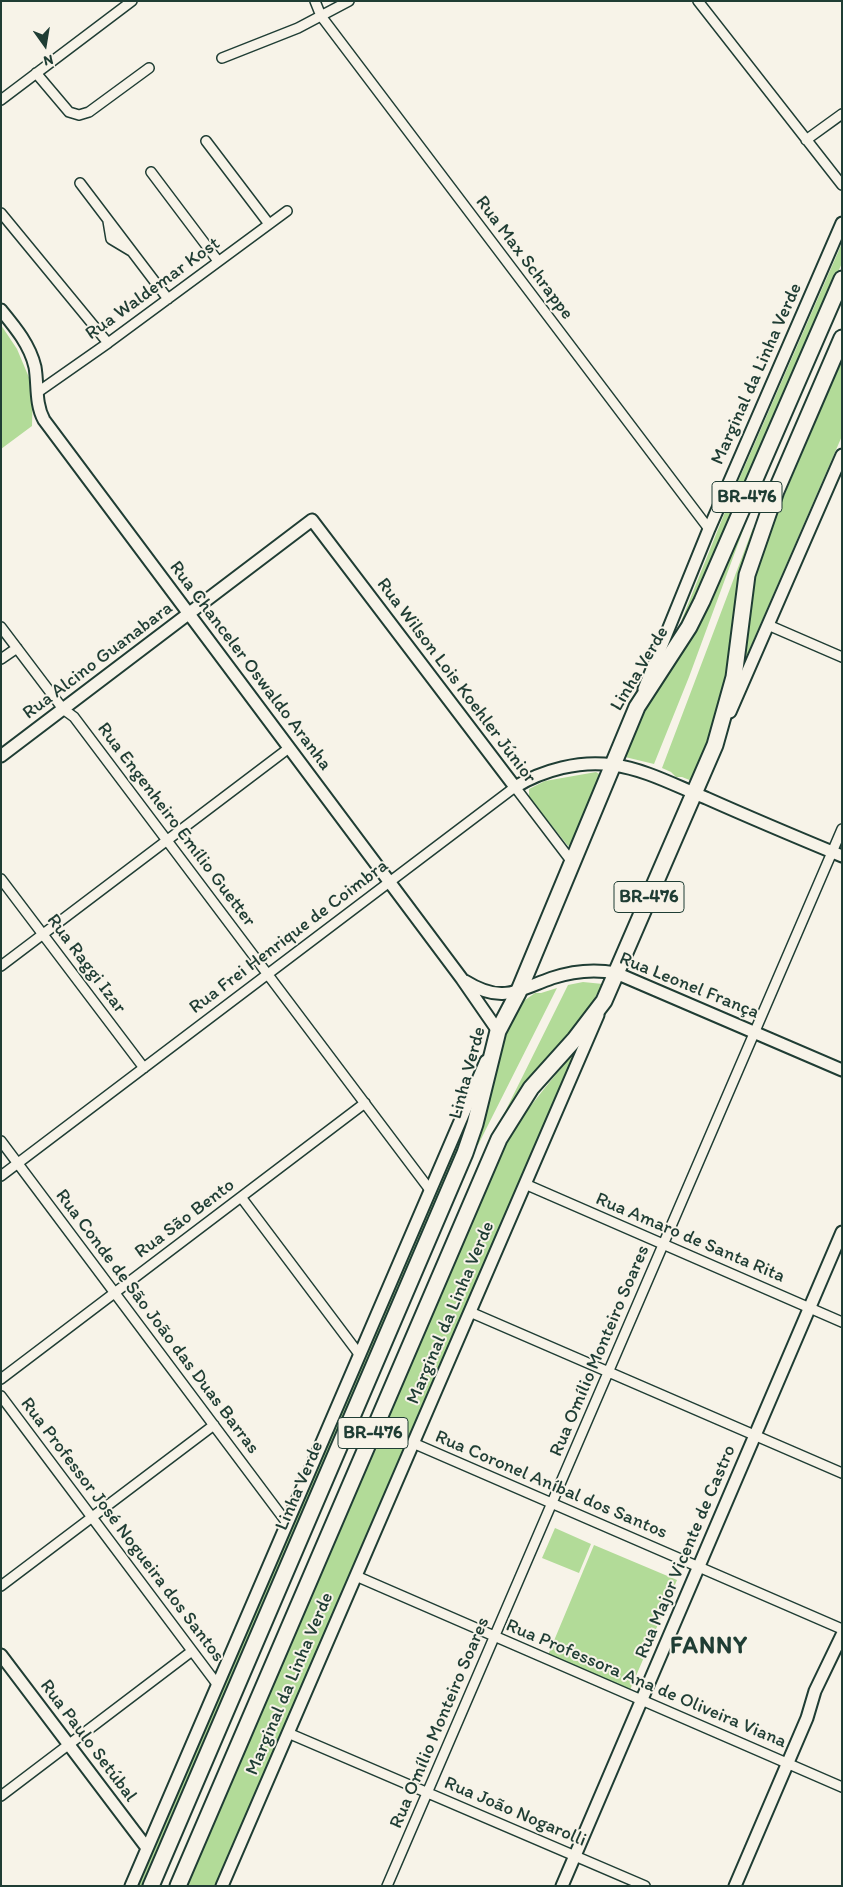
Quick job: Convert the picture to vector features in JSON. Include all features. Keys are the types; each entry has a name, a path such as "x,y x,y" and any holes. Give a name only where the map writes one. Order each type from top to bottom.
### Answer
{"highway":[{"name":"Linha Verde","path":"151,1886 465,1153 476,1124 498,1031 518,992 637,706 688,627 702,601 842,279"},
{"name":"BR-476","path":"178,1886 499,1139 527,1094 604,1001 715,745 734,677 747,575 776,491 842,338"}],"main road":[{"name":"Marginal da Linha Verde","path":"637,706 709,530 842,223"},
{"name":"Rua Chanceler Oswaldo Aranha","path":"1,310 18,332 30,354 40,409 44,420 462,979 498,1031"},
{"path":"715,745 841,458"},
{"name":"Rua Alcino Guanabara","path":"1,756 312,520"},
{"name":"Rua Wilson Lois Koehler Júnior","path":"312,520 515,787"},
{"name":"Rua Frei Henrique de Coimbra","path":"515,787 534,777 556,769 586,764 613,764 644,773 694,793 837,854"},
{"name":"Rua Leonel França","path":"462,979 481,990 492,993 518,992 571,973 595,971 616,973 842,1070"},
{"name":"Marginal da Linha Verde","path":"222,1886 604,1001"},
{"path":"131,1886 498,1031"},
{"name":"Rua Major Vicente de Castro","path":"562,1886 842,1232"},
{"path":"807,1718 815,1691 842,1635"},
{"path":"735,1886 807,1718 821,1694 842,1641"},
{"name":"Rua Paulo Setúbal","path":"1,1655 147,1848"}],"street":[{"path":"1,100 132,1"},
{"path":"222,58 298,28 349,1"},
{"path":"698,1 842,185"},
{"name":"Rua Max Schrappe","path":"315,3 321,16 709,530"},
{"path":"36,74 69,112 78,115 89,112 149,68"},
{"path":"806,140 842,114"},
{"path":"206,141 269,224"},
{"path":"151,172 218,262"},
{"path":"80,183 168,299"},
{"name":"Rua Waldemar Kost","path":"38,392 108,343 287,210"},
{"path":"1,213 108,343"},
{"path":"768,625 842,657"},
{"name":"Rua Engenheiro Emílio Guetter","path":"1,627 63,709 74,717 430,1190"},
{"path":"1,659 16,648"},
{"path":"1,966 289,748"},
{"name":"Rua Wilson Lois Koehler Júnior","path":"515,787 572,862"},
{"name":"Rua Frei Henrique de Coimbra","path":"1,1176 515,787"},
{"name":"Rua Omílio Monteiro Soares","path":"387,1886 754,1032 837,854 842,829"},
{"name":"Rua Raggi Izar","path":"1,879 144,1068"},
{"name":"Rua São Bento","path":"1,1379 365,1103"},
{"name":"Rua Conde de São João das Duas Barras","path":"1,1141 287,1522"},
{"name":"Rua Amaro de Santa Rita","path":"525,1184 842,1322"},
{"path":"241,1197 359,1354"},
{"path":"470,1312 842,1473"},
{"name":"Rua Professor José Nogueira dos Santos","path":"1,1396 217,1684"},
{"path":"1,1586 214,1425"},
{"name":"Rua Coronel Aníbal dos Santos","path":"413,1443 842,1629"},
{"name":"Rua Professora Ana de Oliveira Viana","path":"356,1576 842,1787"},
{"path":"1,1796 192,1651"},
{"name":"Rua João Nogarolli","path":"288,1733 646,1886"}],"green space":[{"path":"842,243 842,263 698,596 674,639 727,507"},
{"path":"1,325 17,349 33,387 32,426 1,449"},
{"path":"842,360 842,436 741,669 748,605 765,540"},
{"path":"743,524 745,525 689,677 654,764 625,757 643,714"},
{"path":"753,528 755,529 736,597 729,665 722,699 706,748 692,781 676,777 671,772 662,768"},
{"path":"596,772 601,775 571,845 568,846 529,797 529,789 545,781"},
{"path":"583,982 603,984 584,1016 489,1149 487,1148 568,985"},
{"path":"557,988 478,1145 476,1144 503,1041 518,1005 535,993"},
{"path":"579,1046 220,1886 184,1886 498,1158 526,1113"},
{"path":"479,1086 470,1123 143,1886 135,1886"},
{"path":"555,1528 591,1544 579,1573 542,1558"},
{"path":"594,1545 677,1580 630,1690 548,1655"}],"district":[{"name":"FANNY","path":"709,1647"}]}
